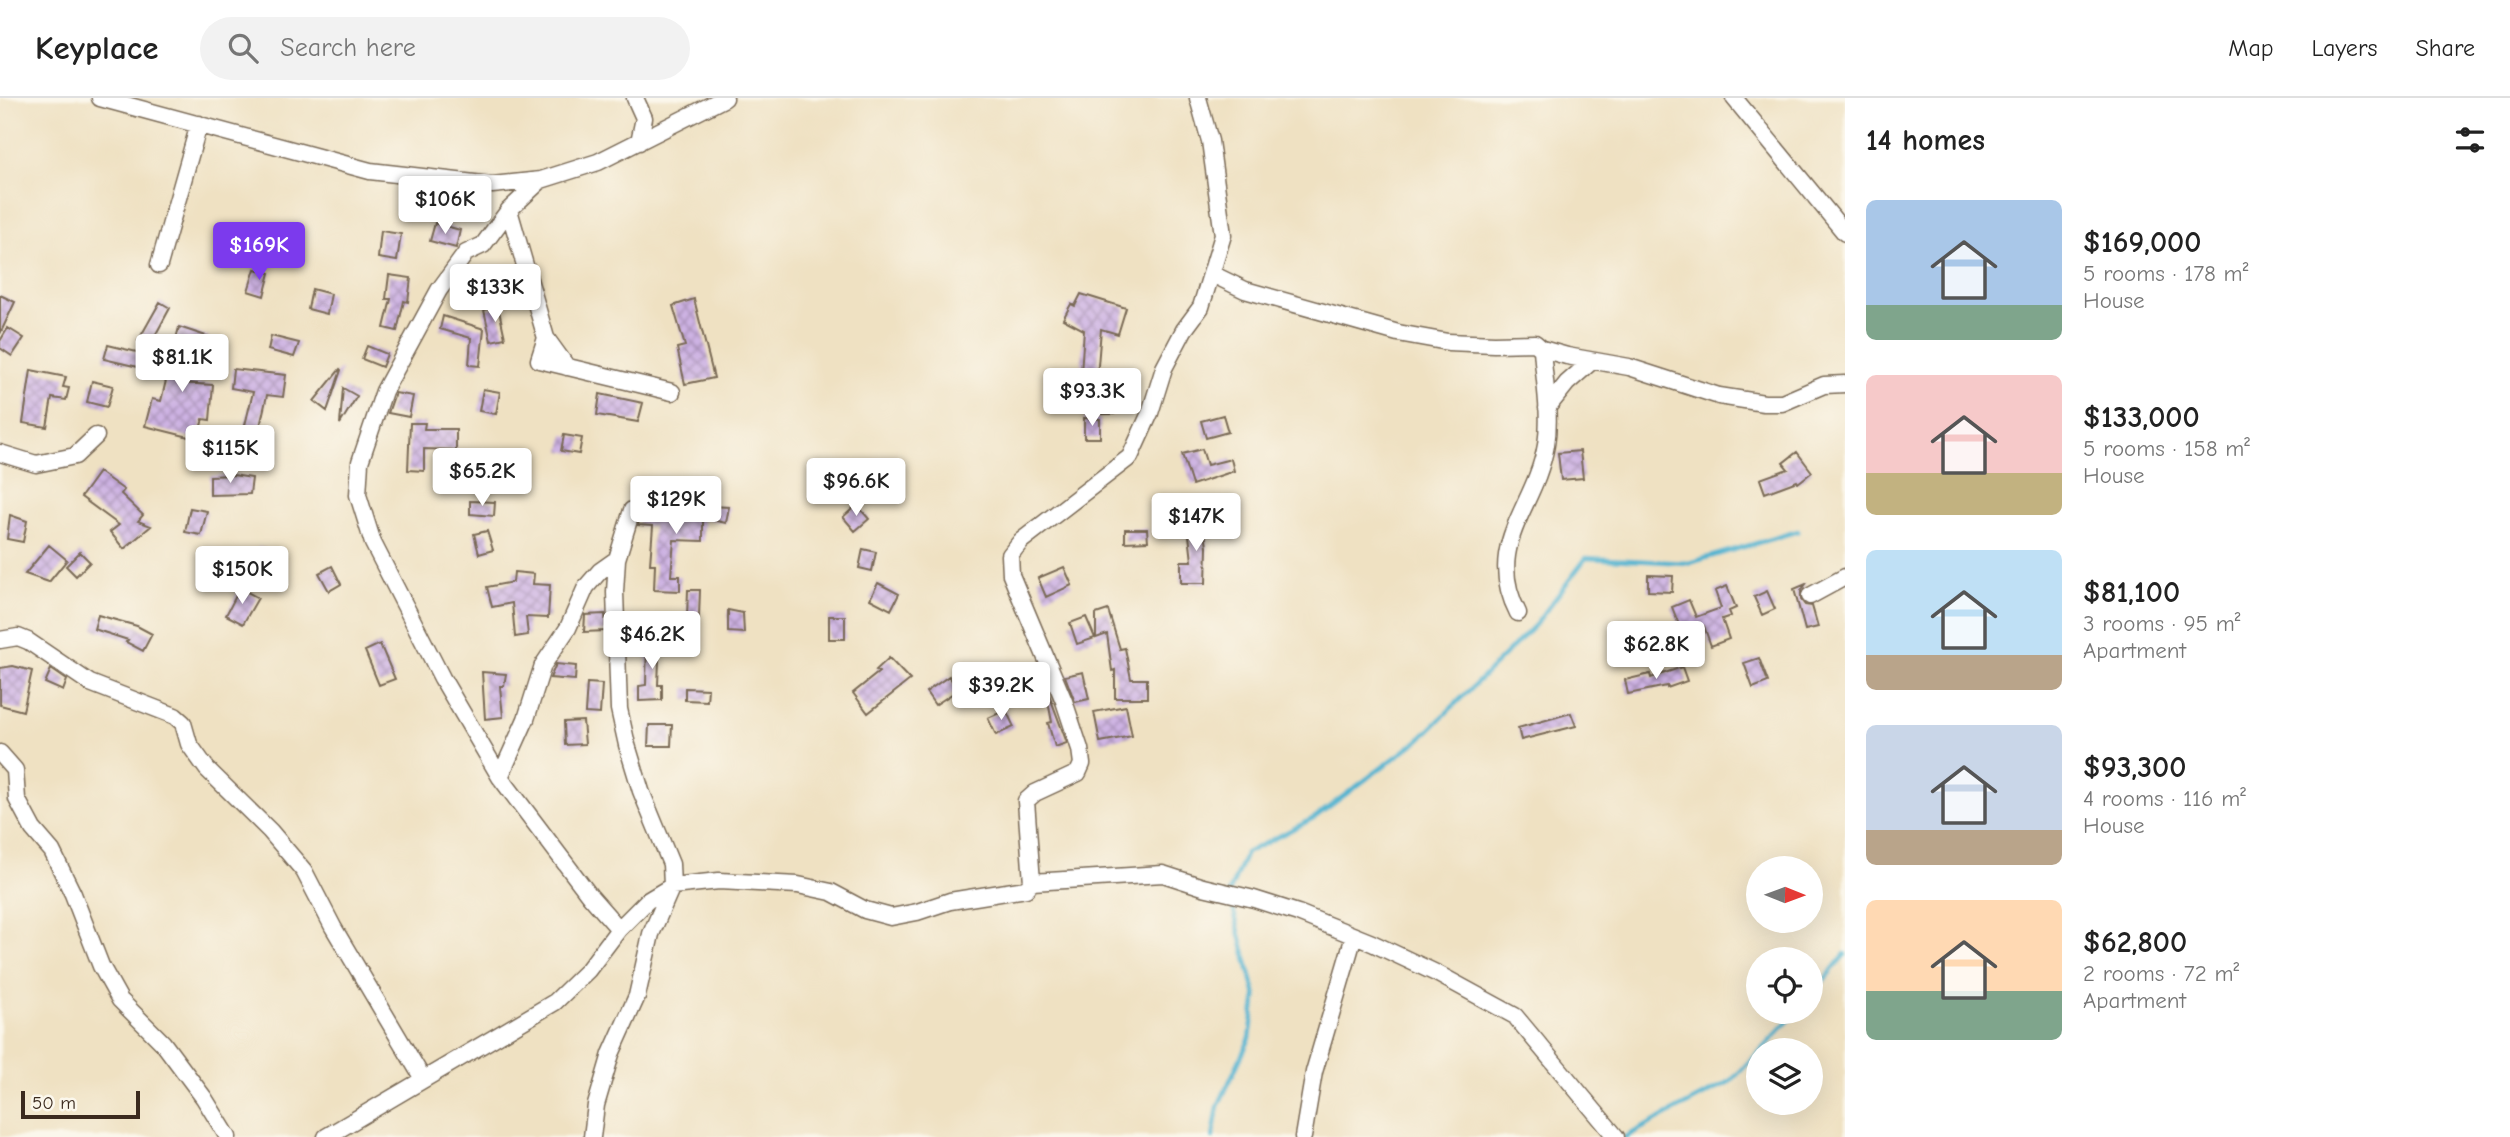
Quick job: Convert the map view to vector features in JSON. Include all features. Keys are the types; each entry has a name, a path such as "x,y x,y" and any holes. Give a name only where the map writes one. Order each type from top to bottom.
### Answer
{"street":[{"path":"100,98 370,171 492,185 541,180 598,162 724,98"},
{"path":"635,98 644,118 639,142"},
{"path":"326,1137 555,1002 588,970 619,929 647,901 672,886 719,881 797,885 831,892 865,911 891,917 950,901 1026,889 1032,882 1026,801 1035,793 1078,774 1082,764 1080,749 1064,701 1011,575 1010,555 1021,541 1130,457 1150,413 1164,368 1184,330 1201,307 1223,235 1210,141 1198,98"},
{"path":"1734,98 1845,233"},
{"path":"159,265 199,124"},
{"path":"541,180 509,210 483,245 466,253 439,290 384,391 360,462 358,495 373,543 442,678 500,777 590,896 619,929"},
{"path":"1822,204 1845,209"},
{"path":"509,210 546,338 539,360 672,392"},
{"path":"1212,274 1245,290 1398,333 1448,342 1535,343 1542,349 1629,367 1719,396 1782,403 1825,385 1845,384"},
{"path":"1518,613 1509,595 1505,569 1510,538 1540,466 1546,444 1547,408 1542,349"},
{"path":"1547,408 1567,383 1592,361"},
{"path":"0,453 36,464 75,456 96,436"},
{"path":"592,1137 596,1105 611,1054 637,996 651,934 672,886 671,864 641,790 619,709 615,592 617,559 632,510"},
{"path":"500,777 526,719 543,665 568,628 586,587 600,571 617,559"},
{"path":"1810,596 1845,577"},
{"path":"0,640 18,637 28,640 90,683 175,716 183,723 189,744 207,769 270,831 304,871 333,927 423,1079"},
{"path":"0,753 15,770 17,799 33,829 52,851 73,894 101,966 120,1000 163,1043 204,1098 228,1137"},
{"path":"1032,882 1163,874 1298,913 1354,936 1438,974 1515,1016 1616,1137"},
{"path":"1303,1137 1314,1072 1354,936"}],"building":[{"path":"435,223 460,230 456,248 430,241"},
{"path":"381,231 401,234 397,261 378,258"},
{"path":"255,269 270,273 264,296 248,291"},
{"path":"389,275 411,278 408,302 404,301 397,331 384,328 391,299 386,299"},
{"path":"312,289 331,294 327,314 308,309"},
{"path":"1081,294 1126,308 1118,334 1101,329 1096,390 1080,388 1084,330 1063,319 1071,304 1075,306"},
{"path":"0,295 15,302 0,334"},
{"path":"694,299 714,378 685,384 677,348 685,346 673,306"},
{"path":"160,302 170,308 149,347 138,341"},
{"path":"498,306 505,338 491,341 484,310"},
{"path":"443,316 484,329 480,366 469,365 471,338 440,329"},
{"path":"179,327 209,337 204,351 190,345 180,383 213,385 210,420 203,419 197,439 145,426 152,399 161,401"},
{"path":"8,328 24,338 12,356 0,348 0,341"},
{"path":"271,336 299,343 294,357 268,350"},
{"path":"108,345 141,353 138,367 104,359"},
{"path":"367,346 387,354 382,367 362,359"},
{"path":"233,369 286,375 283,397 267,395 254,454 239,450 253,392 231,388"},
{"path":"31,370 66,377 63,387 69,388 66,400 52,398 47,427 23,423"},
{"path":"341,370 327,411 314,401"},
{"path":"92,381 113,386 107,407 87,402"},
{"path":"343,388 357,396 340,424"},
{"path":"1101,388 1113,388 1114,414 1102,414"},
{"path":"483,389 500,392 496,414 479,411"},
{"path":"395,393 413,396 409,417 388,413"},
{"path":"600,394 643,403 638,422 597,415"},
{"path":"1223,415 1228,432 1206,438 1201,421"},
{"path":"1084,418 1100,419 1100,438 1084,438"},
{"path":"410,423 425,423 424,429 456,429 456,450 424,449 424,471 408,470"},
{"path":"564,435 582,438 579,454 561,451"},
{"path":"1202,449 1207,465 1231,459 1234,471 1192,485 1182,454"},
{"path":"1580,451 1583,478 1561,480 1558,453"},
{"path":"1797,452 1812,472 1798,483 1797,481 1765,493 1760,479 1788,469 1783,463"},
{"path":"99,472 124,490 121,494 143,515 138,521 151,526 124,549 110,532 119,525 81,497"},
{"path":"210,476 252,478 250,494 210,495"},
{"path":"470,501 495,502 494,516 470,514"},
{"path":"672,504 729,507 726,523 703,518 703,541 674,540 671,576 680,576 680,591 654,590 655,564 650,564 653,526 638,525 642,508 671,511"},
{"path":"857,505 869,519 855,531 843,517"},
{"path":"190,508 207,511 201,535 185,532"},
{"path":"10,515 27,521 23,542 7,539"},
{"path":"1203,516 1207,547 1206,583 1181,583 1181,561 1192,561 1187,518"},
{"path":"1125,529 1147,529 1148,541 1125,542"},
{"path":"487,531 493,550 479,554 474,534"},
{"path":"49,545 67,560 49,582 25,574"},
{"path":"258,547 278,552 275,565 255,561"},
{"path":"863,549 876,552 872,571 859,568"},
{"path":"80,552 90,562 76,576 66,566"},
{"path":"332,566 341,584 329,591 319,573"},
{"path":"1064,567 1072,585 1046,597 1038,578"},
{"path":"514,572 534,574 533,584 550,585 548,618 526,617 528,635 515,637 512,603 492,607 487,587 513,582"},
{"path":"1648,575 1673,576 1672,592 1648,591"},
{"path":"878,583 899,594 891,610 870,599"},
{"path":"1806,584 1801,591 1801,600 1805,605 1812,606 1818,627 1805,630 1794,589"},
{"path":"1727,586 1736,608 1729,611 1731,616 1722,619 1729,639 1711,646 1704,626 1683,635 1672,607 1689,600 1696,617 1721,608 1715,591"},
{"path":"240,588 258,598 243,624 226,615"},
{"path":"688,590 700,590 699,617 687,617"},
{"path":"1767,591 1775,609 1762,615 1754,597"},
{"path":"728,610 743,613 744,633 728,632"},
{"path":"1108,610 1120,649 1125,648 1131,679 1147,679 1147,698 1115,698 1115,670 1112,671 1107,634 1096,638 1096,614"},
{"path":"605,614 606,631 584,632 585,615"},
{"path":"98,615 137,626 152,634 143,651 126,642 128,640 94,629"},
{"path":"829,616 845,616 845,639 829,639"},
{"path":"1086,617 1095,638 1077,644 1070,623"},
{"path":"664,624 683,624 683,642 664,642"},
{"path":"647,634 660,635 658,685 662,685 662,700 639,701 639,686 646,685"},
{"path":"380,644 395,679 379,685 365,651"},
{"path":"889,658 910,680 868,713 853,693 879,672 876,670"},
{"path":"1759,658 1768,682 1753,688 1744,663"},
{"path":"556,664 576,666 575,680 550,678"},
{"path":"13,666 32,671 23,711 0,705 0,668"},
{"path":"1682,667 1687,681 1667,688 1628,694 1625,680 1650,674 1651,678"},
{"path":"51,669 67,680 63,691 45,683"},
{"path":"482,672 506,674 504,686 500,686 503,717 485,719"},
{"path":"1083,672 1089,699 1075,702 1065,676"},
{"path":"949,676 958,690 935,705 926,692"},
{"path":"1044,681 1067,743 1055,747 1048,723 1052,722"},
{"path":"587,683 602,684 600,714 585,713"},
{"path":"685,688 708,689 707,701 685,700"},
{"path":"1126,706 1132,736 1100,742 1094,712"},
{"path":"1006,710 1014,727 996,735 988,718"},
{"path":"1571,713 1576,726 1521,740 1518,728"},
{"path":"583,721 585,744 565,745 564,722"},
{"path":"649,725 672,725 671,746 648,746"}],"waterway":[{"path":"1213,1137 1218,1106 1250,1038 1256,996 1229,893 1246,853 1314,818 1420,739 1535,625 1586,558 1689,563 1798,531"},
{"path":"1823,981 1845,954"},
{"path":"1772,1038 1786,1024"},
{"path":"1625,1137 1731,1081 1746,1065"}]}
